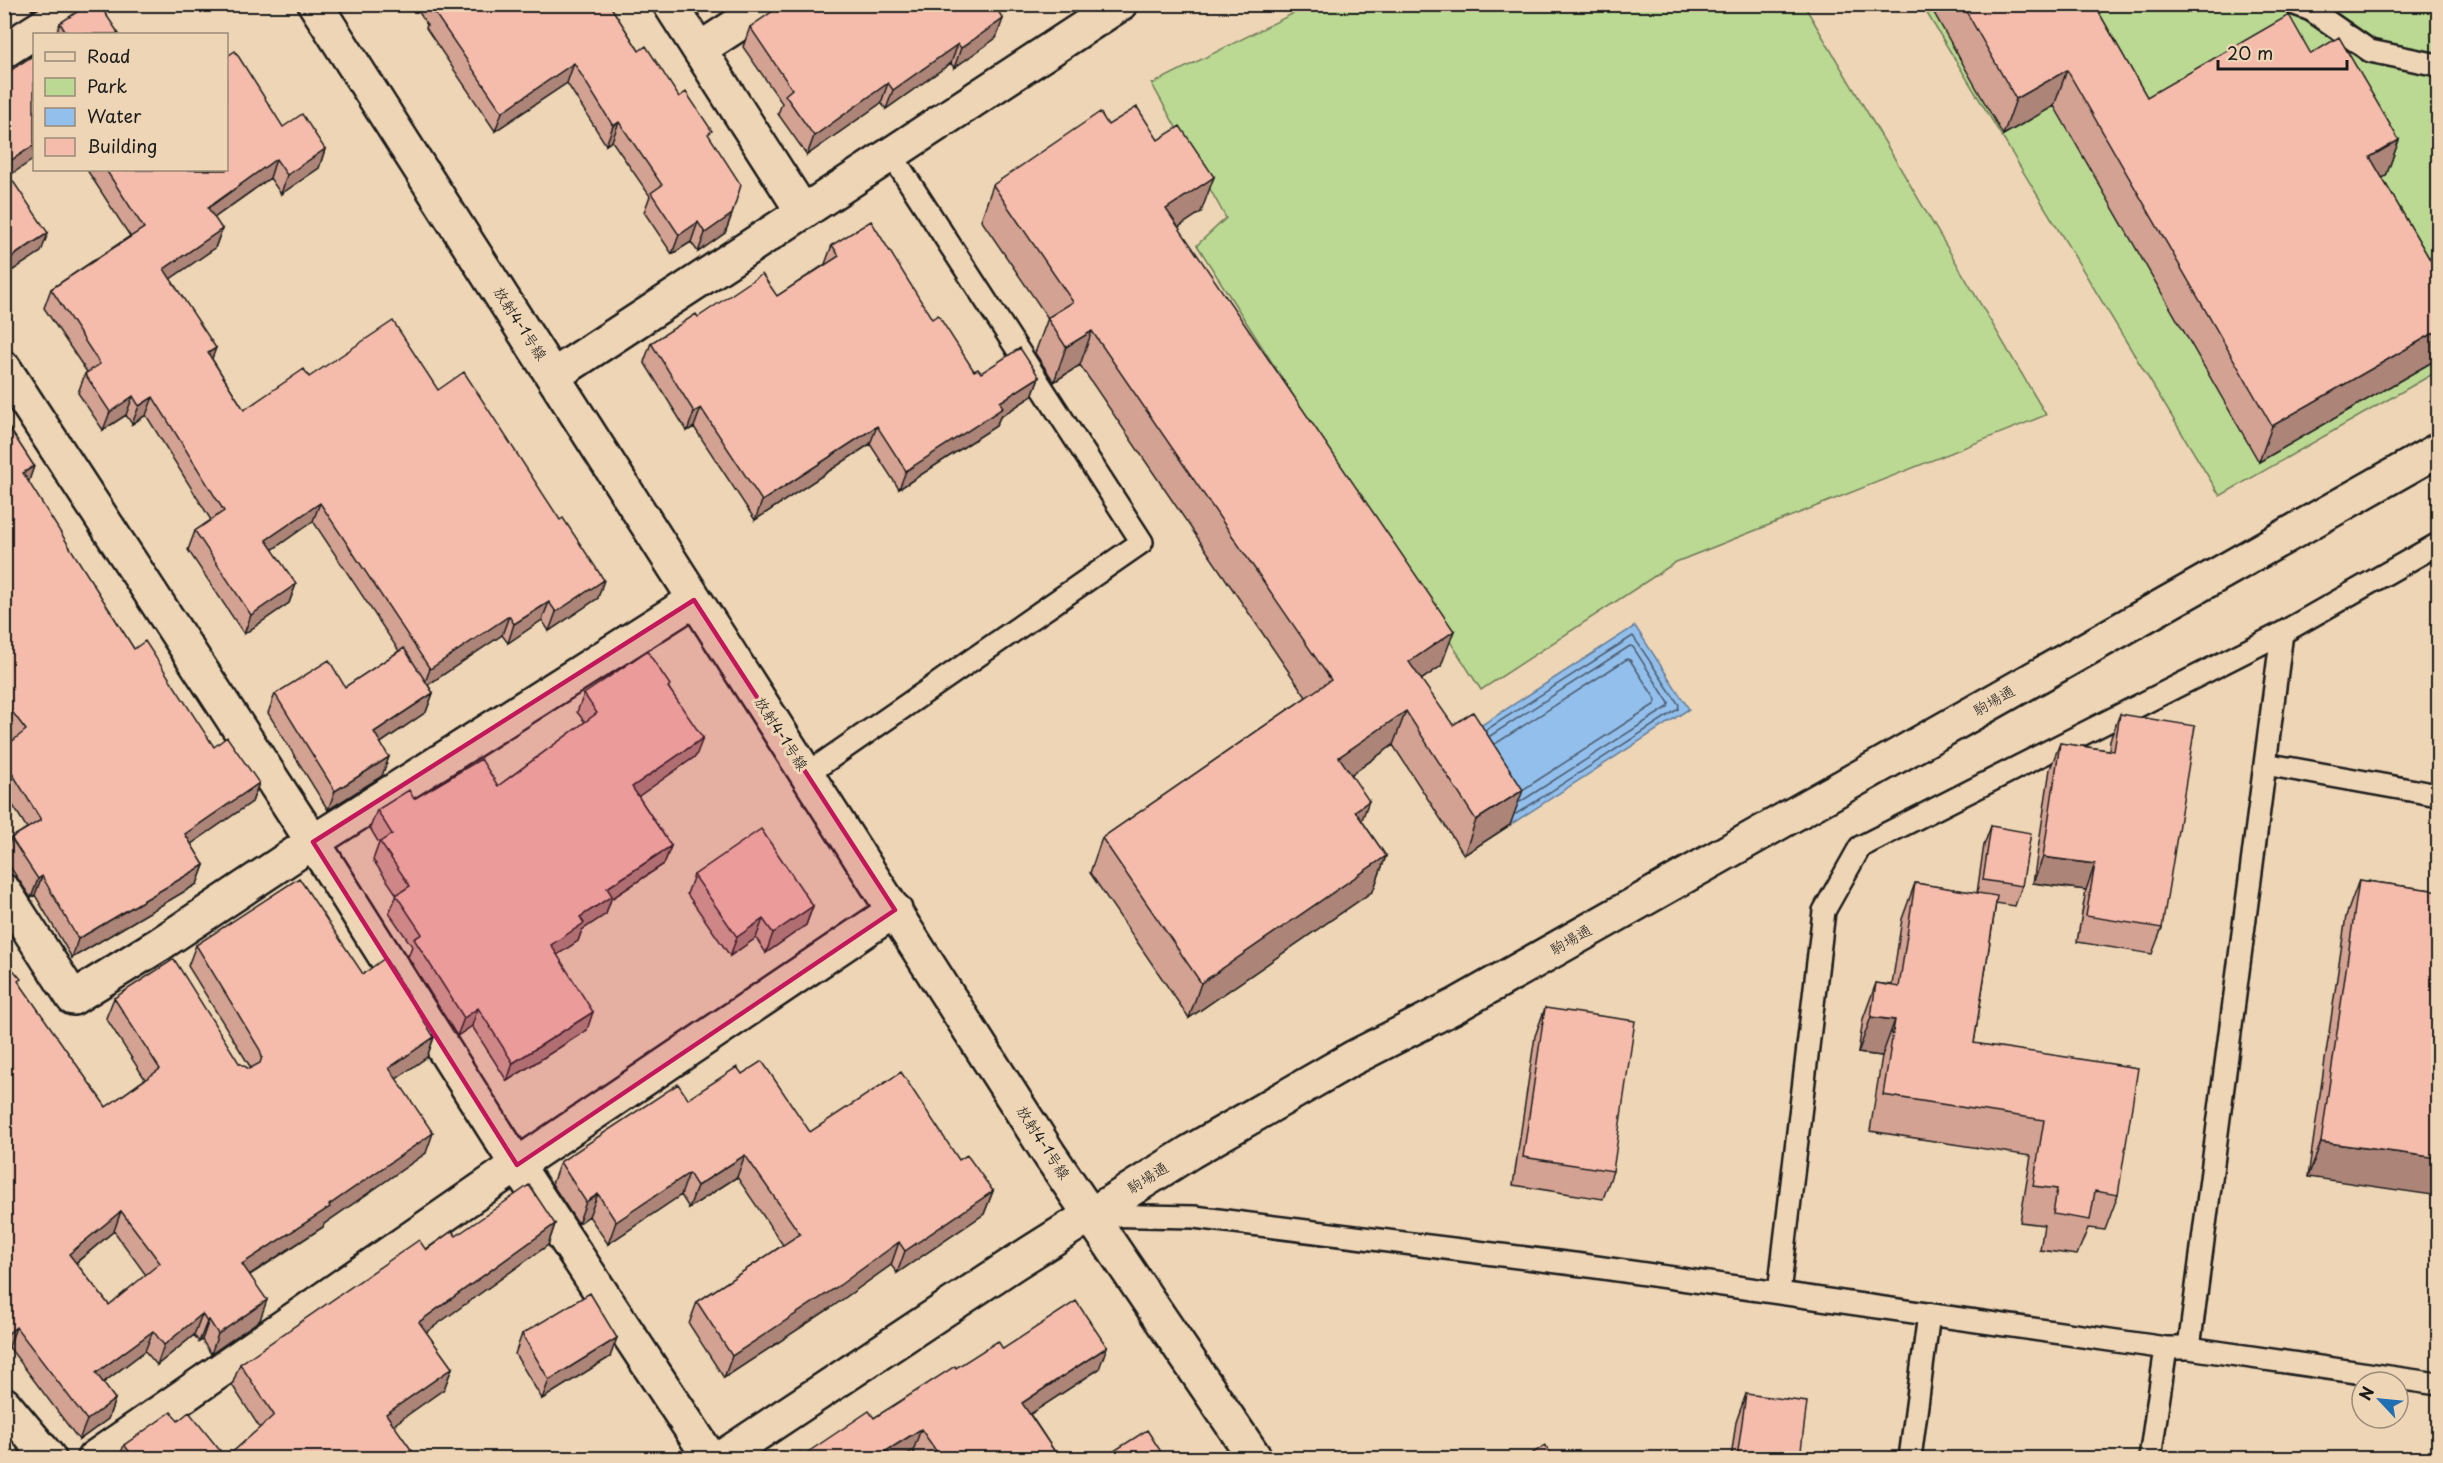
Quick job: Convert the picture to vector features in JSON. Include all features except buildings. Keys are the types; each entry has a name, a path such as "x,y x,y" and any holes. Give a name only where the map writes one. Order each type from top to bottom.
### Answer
{"street":[{"path":"4,51 78,4"},
{"name":"放射4-1号線","path":"315,4 694,600 1090,1215 1255,1458"},
{"path":"670,4 803,212"},
{"path":"700,50 769,4"},
{"path":"553,376 1120,4"},
{"path":"4,368 313,842 517,1165 710,1458"},
{"name":"駒場通","path":"721,1458 1090,1215 1190,1152 1353,1058 1455,1006 2439,450"},
{"path":"4,891 73,998 166,953 313,842 694,600"},
{"path":"94,1458 517,1165 895,910"},
{"path":"4,1404 49,1458"}],"lane":[{"path":"2295,4 2312,10 2370,51 2439,65"},
{"path":"807,774 1142,542 891,154"},
{"path":"1779,1293 1824,911 1860,847 2282,633 2439,544"},
{"path":"2189,1348 2282,633"},
{"path":"2265,764 2439,795"},
{"path":"1090,1215 1194,1217 1582,1265 2166,1348 2189,1348 2439,1384"},
{"path":"1910,1458 1929,1314"},
{"path":"2150,1458 2166,1348"}],"highlighted area":[{"path":"694,600 895,910 517,1165 313,842"}],"green space":[{"path":"1310,5 1804,5 2046,415 1676,562 1481,690 1197,245 1226,218 1152,84"},
{"path":"1922,5 2438,5 2438,371 2220,496"}],"water":[{"path":"1635,626 1689,709 1510,825 1457,741"}]}
